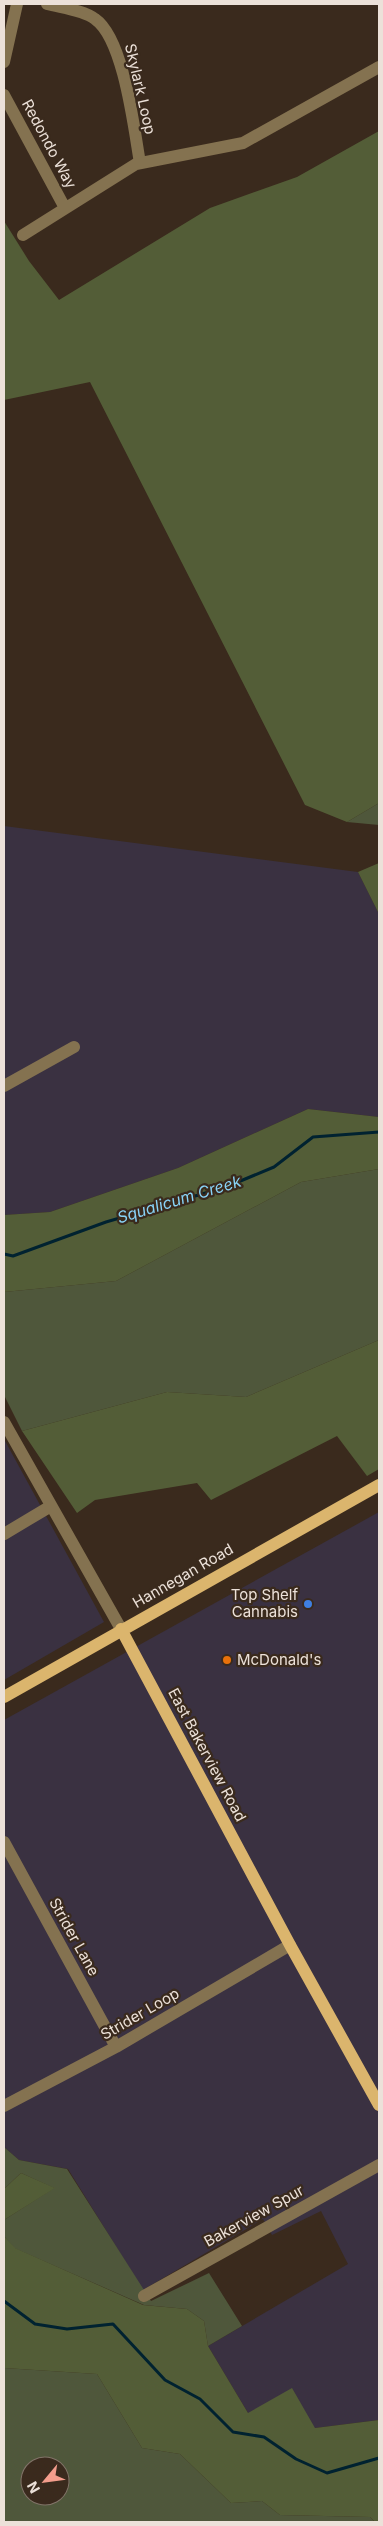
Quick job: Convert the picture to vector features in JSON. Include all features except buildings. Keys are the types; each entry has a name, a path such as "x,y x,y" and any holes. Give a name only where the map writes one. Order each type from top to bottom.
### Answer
{"main road":[{"name":"Hannegan Road","path":"4,1697 379,1485"},
{"name":"East Bakerview Road","path":"121,1630 290,1945 379,2105"}],"street":[{"path":"4,62 17,4"},
{"name":"Skylark Loop","path":"47,4 95,18 107,33 118,58 140,164"},
{"path":"23,235 140,164 243,143 379,67"},
{"name":"Redondo Way","path":"4,95 65,208"},
{"path":"4,1086 74,1048"},
{"name":"East Bakerview Road","path":"4,1422 121,1630"},
{"path":"4,1534 51,1506"},
{"name":"Strider Lane","path":"4,1842 116,2047"},
{"name":"Strider Loop","path":"4,2106 116,2047 290,1945"},
{"name":"Bakerview Spur","path":"144,2296 379,2164"}],"shaded area":[{"path":"4,826 358,872 379,914 379,1117 308,1109 178,1168 50,1212 4,1215"},
{"path":"4,1439 104,1622 4,1680"},
{"path":"379,1512 379,2420 315,2428 248,2413 208,2346 348,2264 321,2211 272,2235 263,2219 143,2290 68,2169 19,2160 4,2147 4,1720"}],"green space":[{"path":"379,131 379,803 347,822 305,805 90,382 4,400 4,221 29,261 59,300 210,208 297,177"},
{"path":"379,803 379,825 347,822"},
{"path":"379,863 379,914 358,872"},
{"path":"308,1109 379,1117 379,1169 301,1182 116,1281 4,1292 4,1215 50,1212 178,1168"},
{"path":"379,1169 379,1340 246,1397 167,1392 22,1431 4,1395 4,1292 116,1281 301,1182"},
{"path":"379,1340 379,1469 367,1476 337,1436 211,1500 197,1483 95,1500 77,1513 22,1431 167,1392 246,1397"},
{"path":"4,2147 19,2160 67,2169 151,2301 209,2273 242,2326 208,2346 204,2321 187,2309 144,2305 14,2248 4,2236 4,2220 54,2188 21,2173 4,2189"},
{"path":"21,2173 55,2188 4,2220 4,2189"},
{"path":"4,2236 15,2248 143,2305 187,2309 204,2321 208,2346 248,2413 292,2388 315,2428 379,2420 379,2522 375,2522 370,2517 280,2515 262,2501 231,2503 180,2454 142,2448 97,2374 4,2368"},
{"path":"4,2368 97,2374 142,2448 180,2454 231,2503 262,2501 280,2515 370,2517 375,2522 4,2522"}],"waterway":[{"name":"Squalicum Creek","path":"4,1254 13,1256 106,1222 226,1187 274,1167 313,1137 379,1132"},
{"path":"4,2301 35,2324 67,2329 113,2324 165,2380 200,2399 233,2432 264,2437 296,2459 327,2473 379,2458"}],"place":[{"name":"Top Shelf Cannabis","path":"308,1604"},
{"name":"McDonald's","path":"227,1660"}]}
